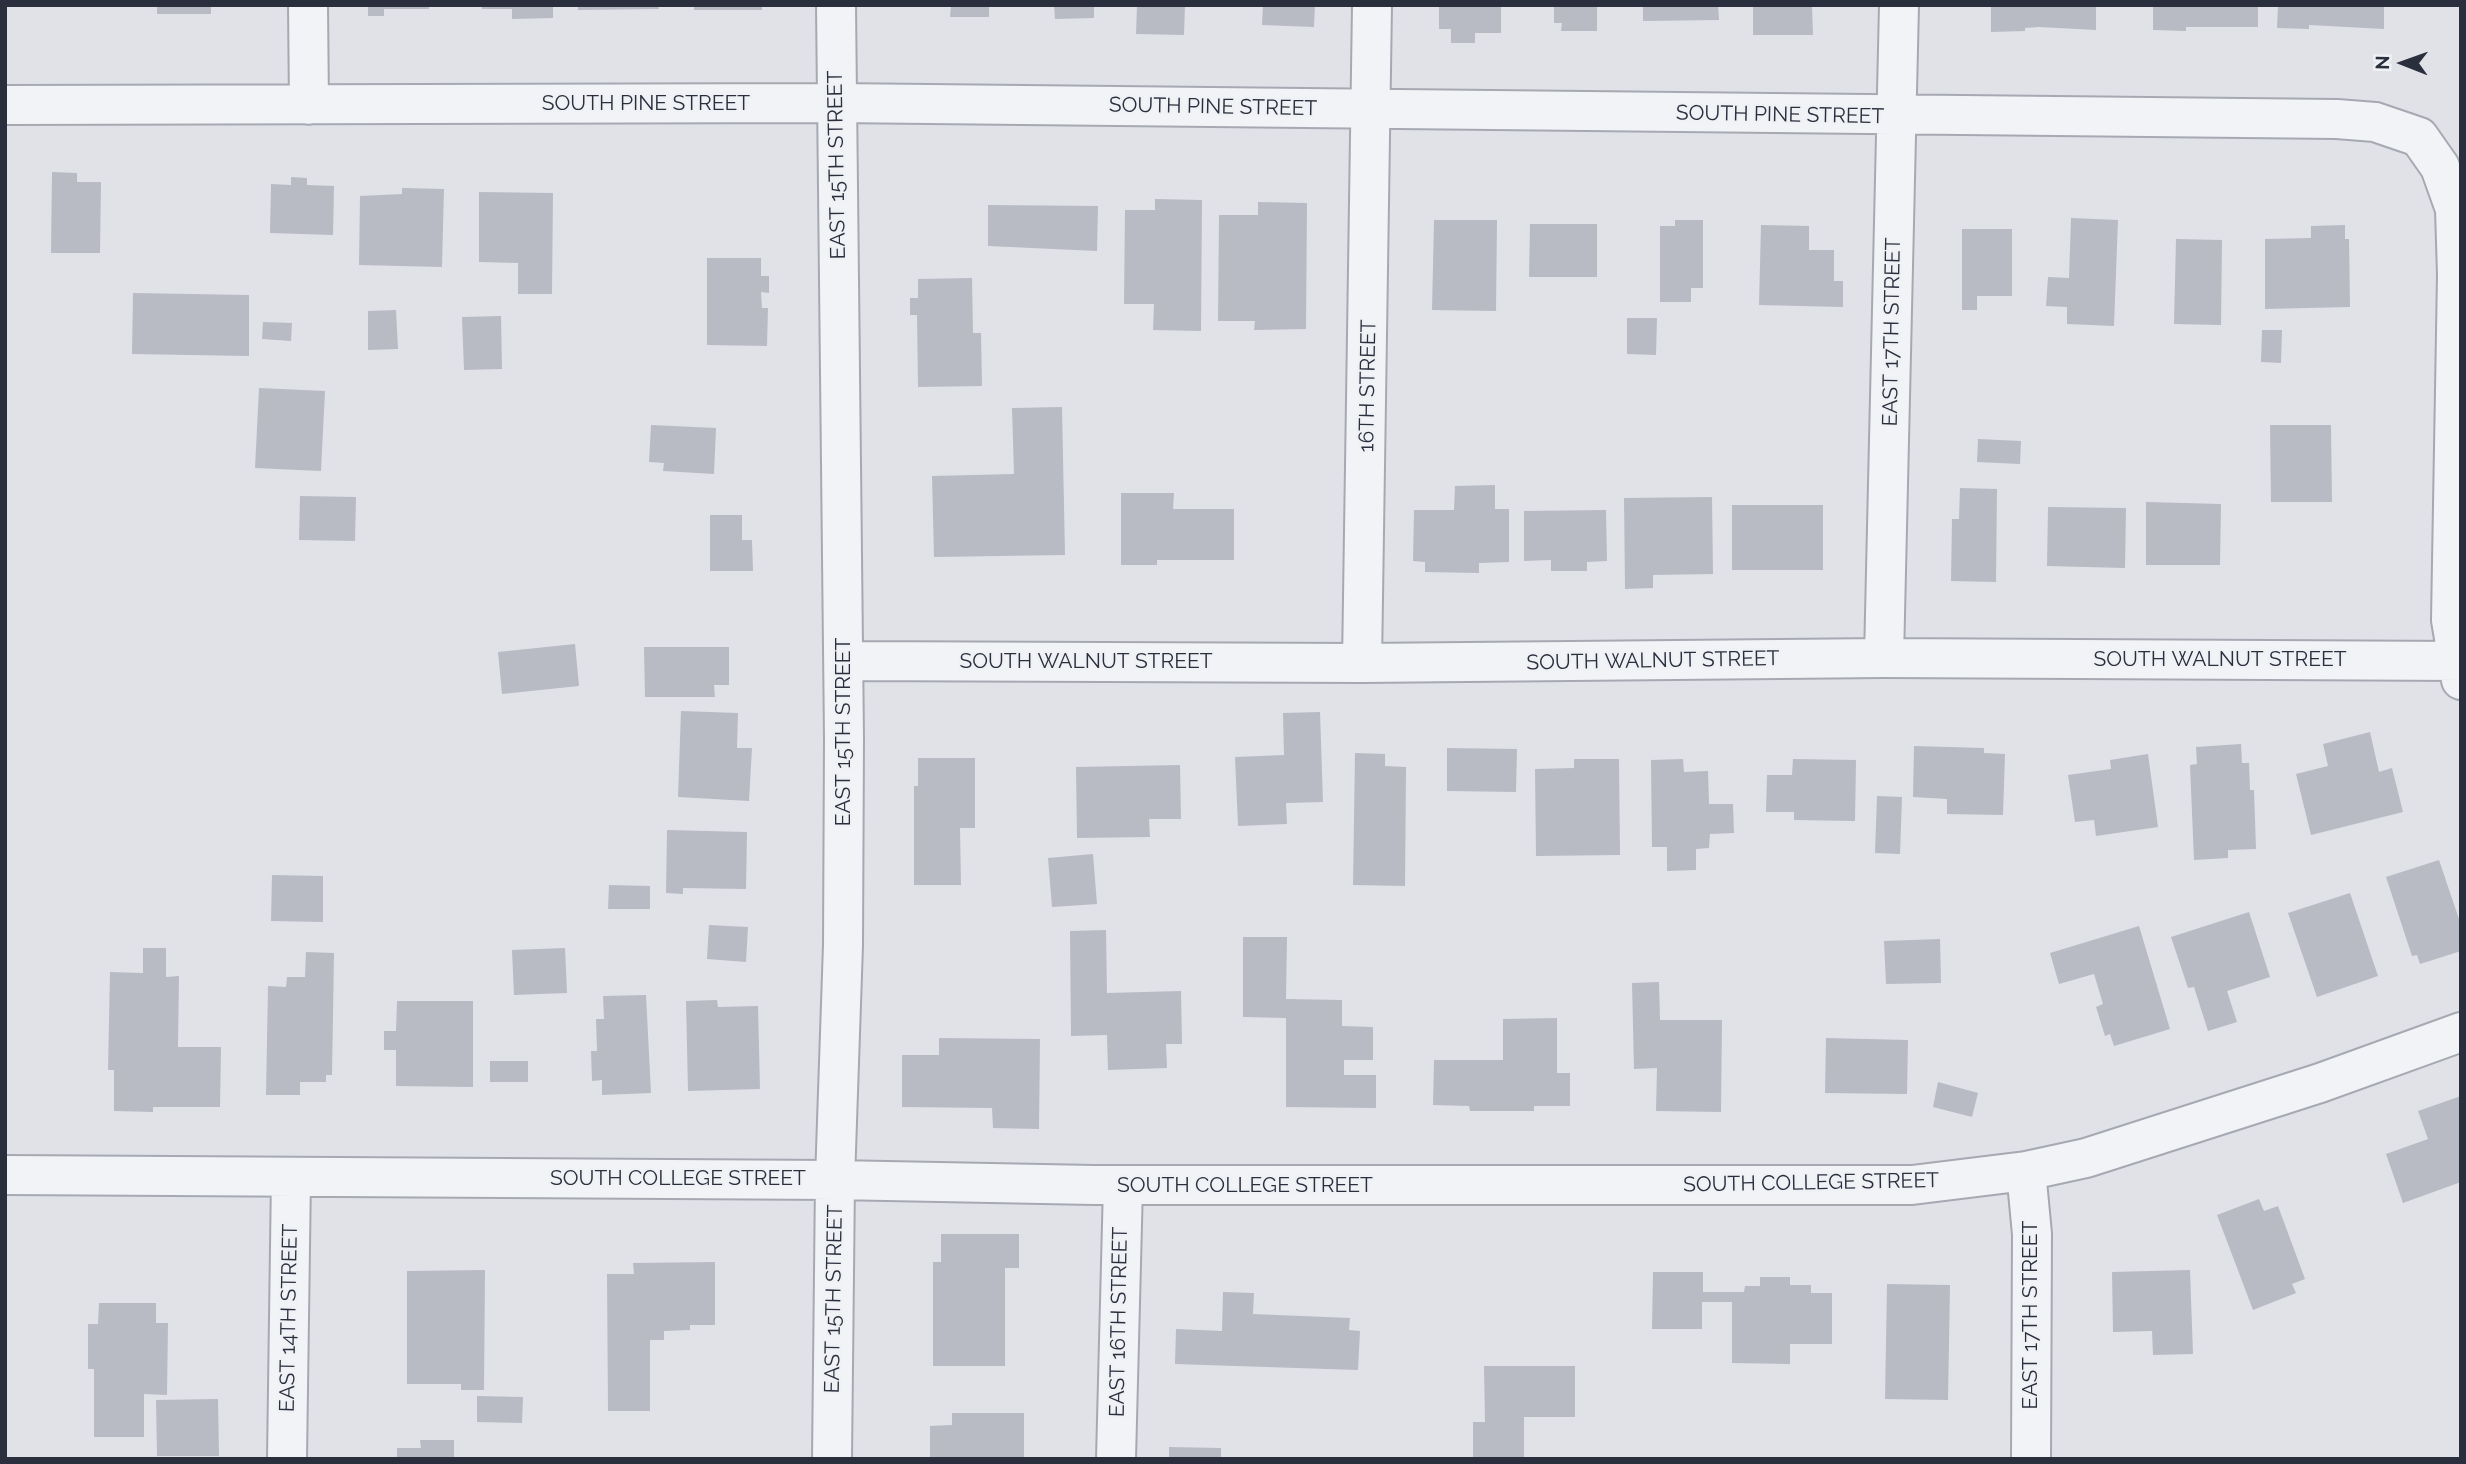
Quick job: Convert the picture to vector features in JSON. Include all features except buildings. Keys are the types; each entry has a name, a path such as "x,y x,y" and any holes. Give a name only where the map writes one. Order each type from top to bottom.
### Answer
{"street":[{"path":"307,5 309,105"},
{"name":"EAST 15TH STREET","path":"832,1459 835,1180 843,960 844,661 835,103 836,5"},
{"path":"1372,5 1373,109"},
{"name":"EAST 17TH STREET","path":"1884,658 1899,5"},
{"name":"SOUTH PINE STREET","path":"5,106 835,103 2337,119 2375,122 2419,137 2440,167 2455,209 2459,275"},
{"name":"16TH STREET","path":"1362,663 1373,109"},
{"path":"2459,275 2451,620 2459,668"},
{"name":"SOUTH WALNUT STREET","path":"844,661 1362,663 1884,658 2459,668"},
{"name":"SOUTH COLLEGE STREET","path":"5,1175 835,1180 1123,1185 1912,1185 2026,1171 2099,1154 2320,1083 2461,1031"},
{"name":"EAST 17TH STREET","path":"2026,1171 2032,1234 2031,1459"},
{"name":"EAST 14TH STREET","path":"287,1459 291,1177"},
{"name":"EAST 16TH STREET","path":"1116,1459 1123,1185"}]}
